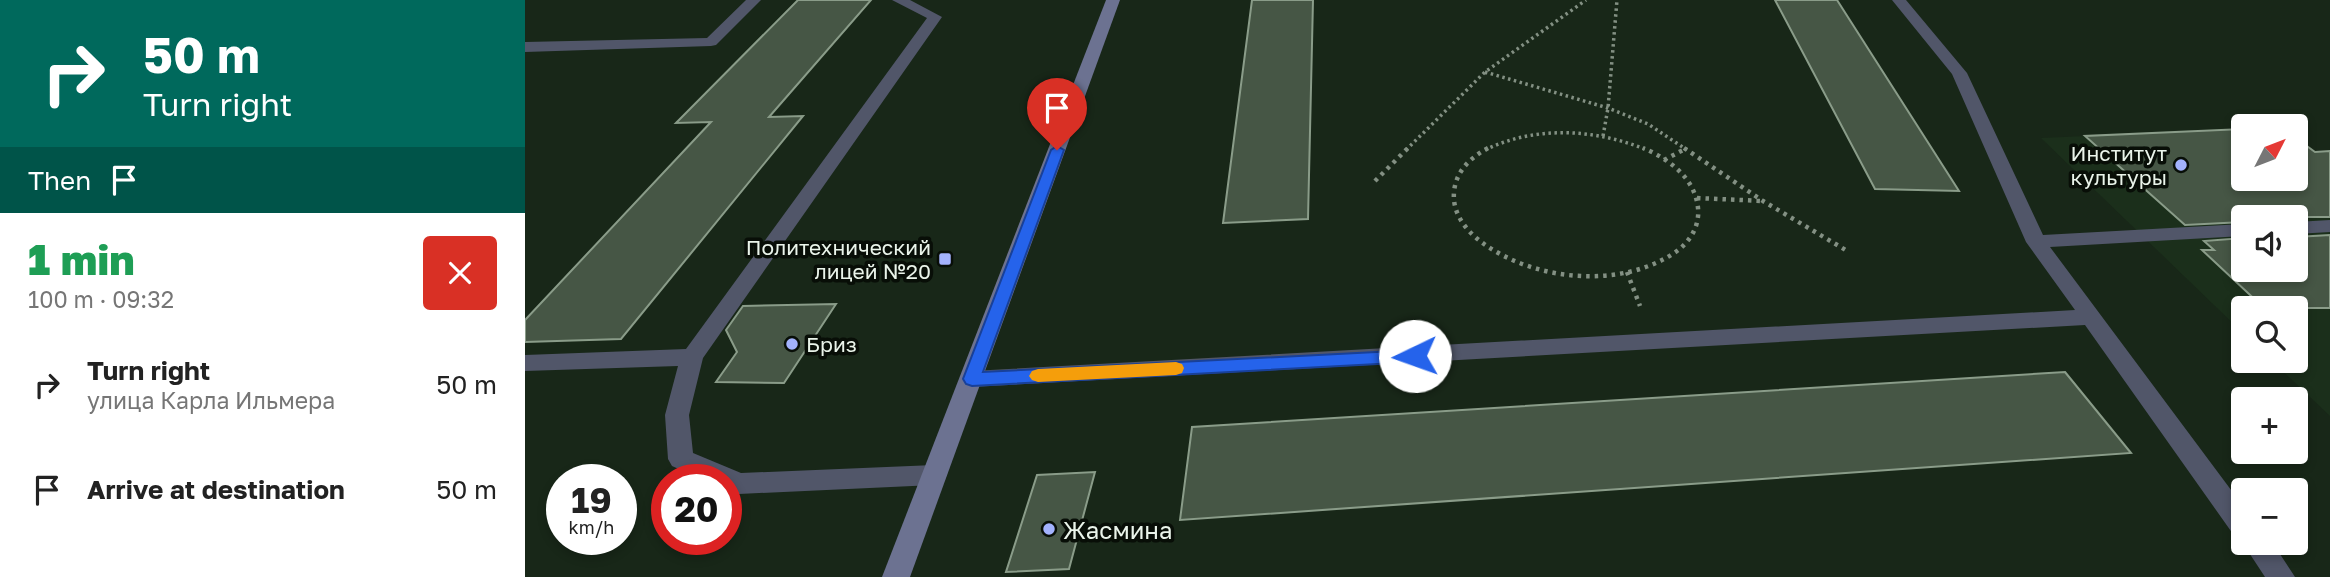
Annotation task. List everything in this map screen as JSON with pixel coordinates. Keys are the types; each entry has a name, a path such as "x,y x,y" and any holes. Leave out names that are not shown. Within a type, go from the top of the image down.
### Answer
{"street":[{"path":"896,577 1113,0"}],"lane":[{"path":"525,47 711,42 754,0"},
{"path":"899,0 935,17 692,357 677,415 681,459 739,484 934,475"},
{"path":"1899,0 1959,73 2036,242 2231,510"},
{"path":"2308,227 2330,226"},
{"path":"2036,242 2231,231"},
{"path":"972,379 2089,317"},
{"path":"525,363 692,357"},
{"path":"2265,555 2281,577"}],"path":[{"path":"1375,181 1485,72 1586,0"},
{"path":"1603,136 1608,108 1617,0"},
{"path":"1485,72 1608,108 1647,124 1763,201 1849,252"},
{"path":"1564,132 1603,136 1629,143 1664,160 1681,174 1696,198 1697,223 1683,246 1654,264 1613,274 1567,274 1522,264 1497,253 1476,239 1457,215 1453,190 1458,175 1469,161 1504,141 1539,133 1564,132"},
{"path":"1664,160 1686,149"},
{"path":"1696,198 1763,201"}],"shaded area":[{"path":"2231,130 2231,191 2308,191 2308,147 2315,152 2330,151 2330,416 2308,395 2308,387 2299,387 2285,373 2308,373 2308,296 2231,296 2231,321 2041,138"}],"building":[{"path":"798,0 871,0 769,117 803,116 621,339 525,342 525,320 711,122 676,123"},
{"path":"1252,0 1313,0 1308,219 1223,223"},
{"path":"1775,0 1837,0 1959,191 1875,189"},
{"name":"Институт культуры","path":"2231,130 2231,191 2308,191 2308,147 2315,152 2330,151 2330,217 2308,217 2308,205 2231,205 2231,223 2185,225 2085,136"},
{"path":"2330,235 2330,308 2308,308 2308,296 2251,296 2236,282 2308,282 2308,236"},
{"path":"2231,239 2231,277 2202,250 2214,250 2204,241"},
{"path":"836,304 784,383 716,382 737,352 726,330 743,306"},
{"path":"2065,372 2131,453 1180,520 1192,427"},
{"path":"1095,472 1069,569 1006,572 1037,475"}],"slow traffic":[{"path":"1038,376 1176,368"}],"place":[{"name":"Институт культуры","path":"2181,165"},
{"name":"Политехнический лицей №20","path":"945,259"},
{"name":"Бриз","path":"792,344"},
{"name":"Жасмина","path":"1049,529"}],"route":[{"path":"1057,150 972,379 1415,356"}]}
